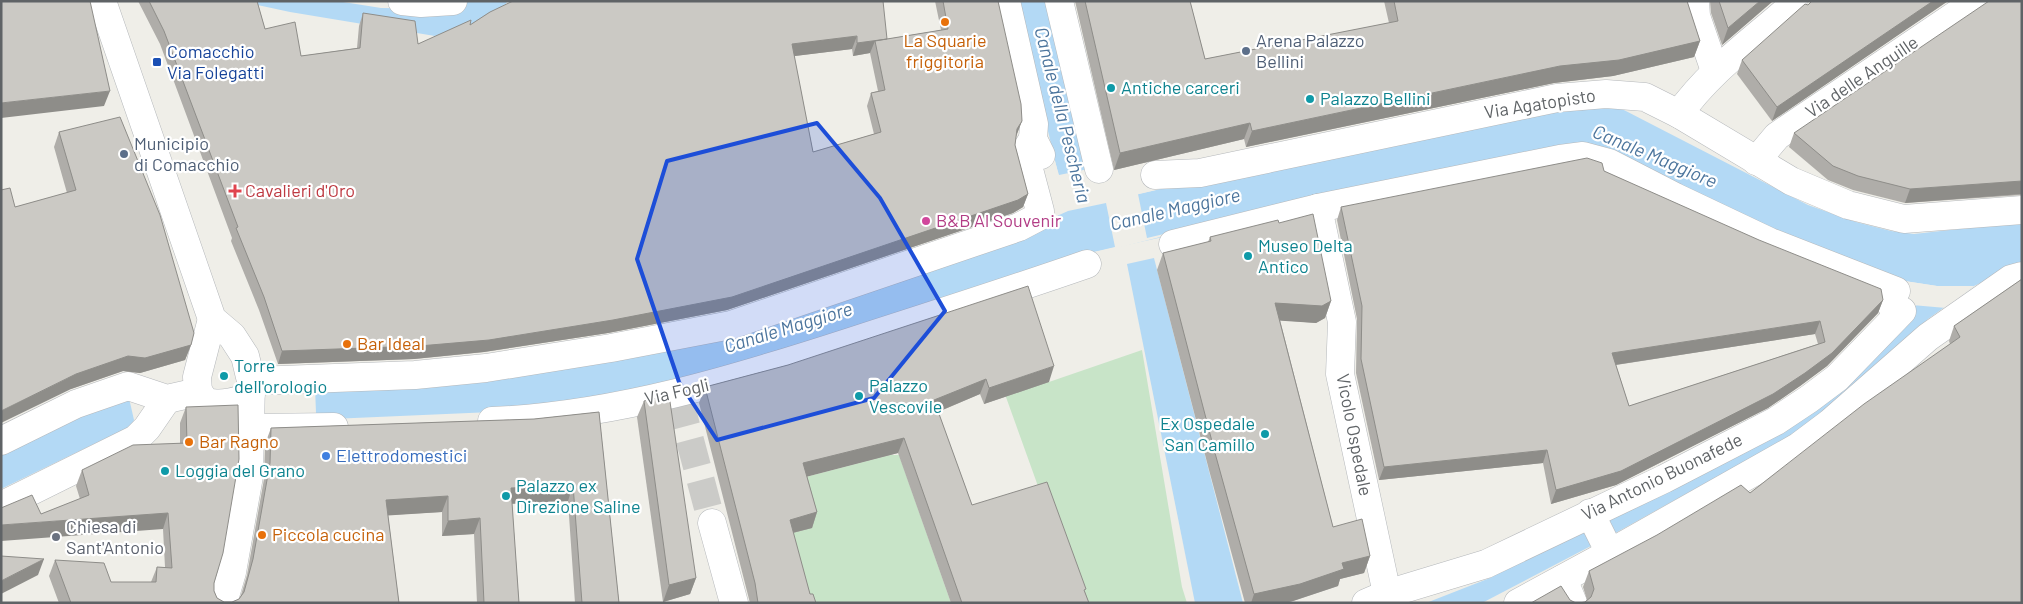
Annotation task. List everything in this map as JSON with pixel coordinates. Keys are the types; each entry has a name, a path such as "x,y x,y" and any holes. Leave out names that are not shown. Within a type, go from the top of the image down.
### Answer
{"street":[{"path":"102,1 212,319 232,336 245,356 251,387 249,476 232,572 223,603"},
{"path":"402,1 420,3 453,1"},
{"path":"212,319 199,368 198,392 204,400 212,404 239,401 251,387 486,368 611,348 730,325 1019,227 1040,216 1026,158 1026,150 1037,147 1034,124 1006,1"},
{"path":"1059,1 1099,169"},
{"path":"1695,1 1696,16 1715,71"},
{"path":"1679,114 1695,92 1715,71 1786,12 1793,1"},
{"name":"Via delle Anguille","path":"1756,160 1777,136 1975,2"},
{"name":"Via Agatopisto","path":"1155,175 1200,173 1557,98 1606,94 1645,97 1679,114 1791,181 1848,205 1904,219 2022,210"},
{"name":"Via Antonio Buonafede","path":"1318,208 1535,164 1584,156 1609,163 1674,197 1770,242 1895,291 1891,305 1902,311 1837,378 1776,422 1664,479 1600,532 1568,591 1518,603"},
{"path":"1173,244 1318,208"},
{"name":"Vicolo Ospedale","path":"1318,208 1342,322 1340,374 1380,600"},
{"name":"Via Fogli","path":"468,422 528,419 679,396 777,366 1087,264"},
{"name":"Via Antonio Buonafede","path":"1380,600 1486,564 1600,532 1798,447 1830,423 1965,307 2011,279 2022,276"},
{"path":"1,441 76,404 128,386 167,399 198,392"},
{"path":"1,506 136,439 147,428 167,399"},
{"path":"250,428 360,426"},
{"path":"712,523 734,603"}],"highlighted area":[{"path":"817,123 880,198 945,311 874,398 717,440 679,382 637,259 667,161"}],"green space":[{"path":"1142,350 1182,587 1187,603 1080,603 1002,386 1049,382"},
{"path":"890,455 899,455 951,603 804,603 784,535 798,479"}],"water":[{"path":"239,1 337,1 381,8 458,9 469,1 507,1 506,4 476,23 435,36 290,12"},
{"path":"1017,1 1051,1 1106,202 1156,190 1572,105 1622,109 1808,205 1856,222 1891,231 1914,234 2022,222 2022,268 2011,269 1974,286 1928,319 1845,395 1794,434 1610,536 1482,603 1426,603 1490,578 1727,451 1908,313 1937,286 1898,280 1568,148 1081,255 894,317 618,397 492,412 331,419 316,413 315,387 596,359 1067,211"},
{"path":"1154,258 1243,603 1195,603 1127,264"},
{"path":"129,398 134,420 131,426 1,489 1,449 28,435"}],"pier":[{"path":"1052,151 1059,175 1098,167 1107,200 1155,188 1156,190 1138,194 1147,238 1168,233 1168,235 1082,257 1081,255 1115,247 1106,203 1068,211 1046,221 1045,219 1065,210 1050,152"},
{"path":"1898,280 1937,286 1974,286 1946,308 1912,305 1932,287 1897,283"}],"building":[{"path":"1,1 90,1 110,91 1,103"},
{"path":"149,1 257,1 265,29 295,22 301,56 360,48 363,13 415,21 418,44 471,20 470,25 490,12 513,1 883,1 887,39 948,29 943,1 998,1 1021,104 1022,121 1017,129 1015,145 1028,194 1018,200 732,297 613,320 489,340 419,346 282,351 264,297 236,228 238,227 164,31","holes":["857,36 857,43 887,39 875,41 885,90 871,93 881,132 813,152 792,44"]},
{"path":"1085,1 1190,1 1205,59 1398,21 1394,1 1687,1 1700,41 1619,60 1560,66 1252,131 1250,123 1120,153"},
{"path":"1719,1 1760,1 1728,28"},
{"path":"1812,1 1933,1 1777,107 1742,60 1805,4 1808,5"},
{"path":"1989,1 2022,1 2022,181 1910,189 1858,176 1833,166 1794,133"},
{"path":"120,117 160,215 194,333 191,345 145,358 128,356 76,374 1,411 1,190 10,188 15,207 76,190 59,132"},
{"path":"1587,158 1602,163 1604,171 1759,240 1881,289 1883,300 1832,353 1773,394 1621,471 1556,490 1547,450 1384,467 1361,359 1362,306 1341,207","holes":["1820,321 1825,342 1629,406 1612,353"]},
{"path":"1313,214 1331,301 1322,306 1275,303 1333,527 1362,519 1370,556 1342,563 1344,569 1300,584 1254,594 1163,253 1211,241 1210,237 1278,220 1279,223"},
{"path":"2022,279 2022,603 1579,603 1585,602 1591,597 1594,589 1589,571 1657,535 1741,485 1750,493 1864,404 1960,337 1954,326"},
{"path":"1028,286 1054,366 989,388 986,379 934,400 972,505 1047,482 1086,589 1084,590 1089,603 962,603 904,438 803,463 817,512 790,520 810,594 813,594 816,603 758,603 755,583 705,387 788,365"},
{"path":"669,395 696,578 669,585 644,401"},
{"path":"238,405 239,459 223,553 214,583 214,591 217,598 224,602 232,602 239,599 244,592 253,559 270,463 271,428 534,419 599,412 619,603 582,603 573,485 511,488 519,603 484,603 480,518 448,521 448,496 386,500 399,603 71,603 55,560 104,563 111,582 156,582 157,567 172,568 168,513 1,525 1,508 32,495 41,514 89,495 82,470 133,445 187,443 186,407"},
{"path":"1,556 44,559 1,581"},
{"path":"1561,586 1570,600 1576,603 1531,603"}],"tunnel":[{"path":"679,399 712,523"}],"place":[{"name":"La Squarie friggitoria","path":"945,22"},
{"name":"Arena Palazzo Bellini","path":"1246,51"},
{"name":"Comacchio Via Folegatti","path":"157,62"},
{"name":"Antiche carceri","path":"1111,88"},
{"name":"Palazzo Bellini","path":"1310,99"},
{"name":"Municipio di Comacchio","path":"124,154"},
{"name":"Cavalieri d'Oro","path":"235,191"},
{"name":"B&B Al Souvenir","path":"926,221"},
{"name":"Museo Delta Antico","path":"1248,256"},
{"name":"Bar Ideal","path":"347,344"},
{"name":"Torre dell'orologio","path":"224,376"},
{"name":"Palazzo Vescovile","path":"859,396"},
{"name":"Ex Ospedale San Camillo","path":"1265,434"},
{"name":"Bar Ragno","path":"189,442"},
{"name":"Elettrodomestici","path":"326,456"},
{"name":"Loggia del Grano","path":"165,471"},
{"name":"Palazzo ex Direzione Saline","path":"506,496"},
{"name":"Piccola cucina","path":"262,535"},
{"name":"Chiesa di Sant'Antonio","path":"56,537"}],"water label":[{"name":"Canale della Pescheria","path":"1063,115"},
{"name":"Canale Maggiore","path":"1655,156"},
{"name":"Canale Maggiore","path":"1175,209"},
{"name":"Canale Maggiore","path":"788,327"}]}
